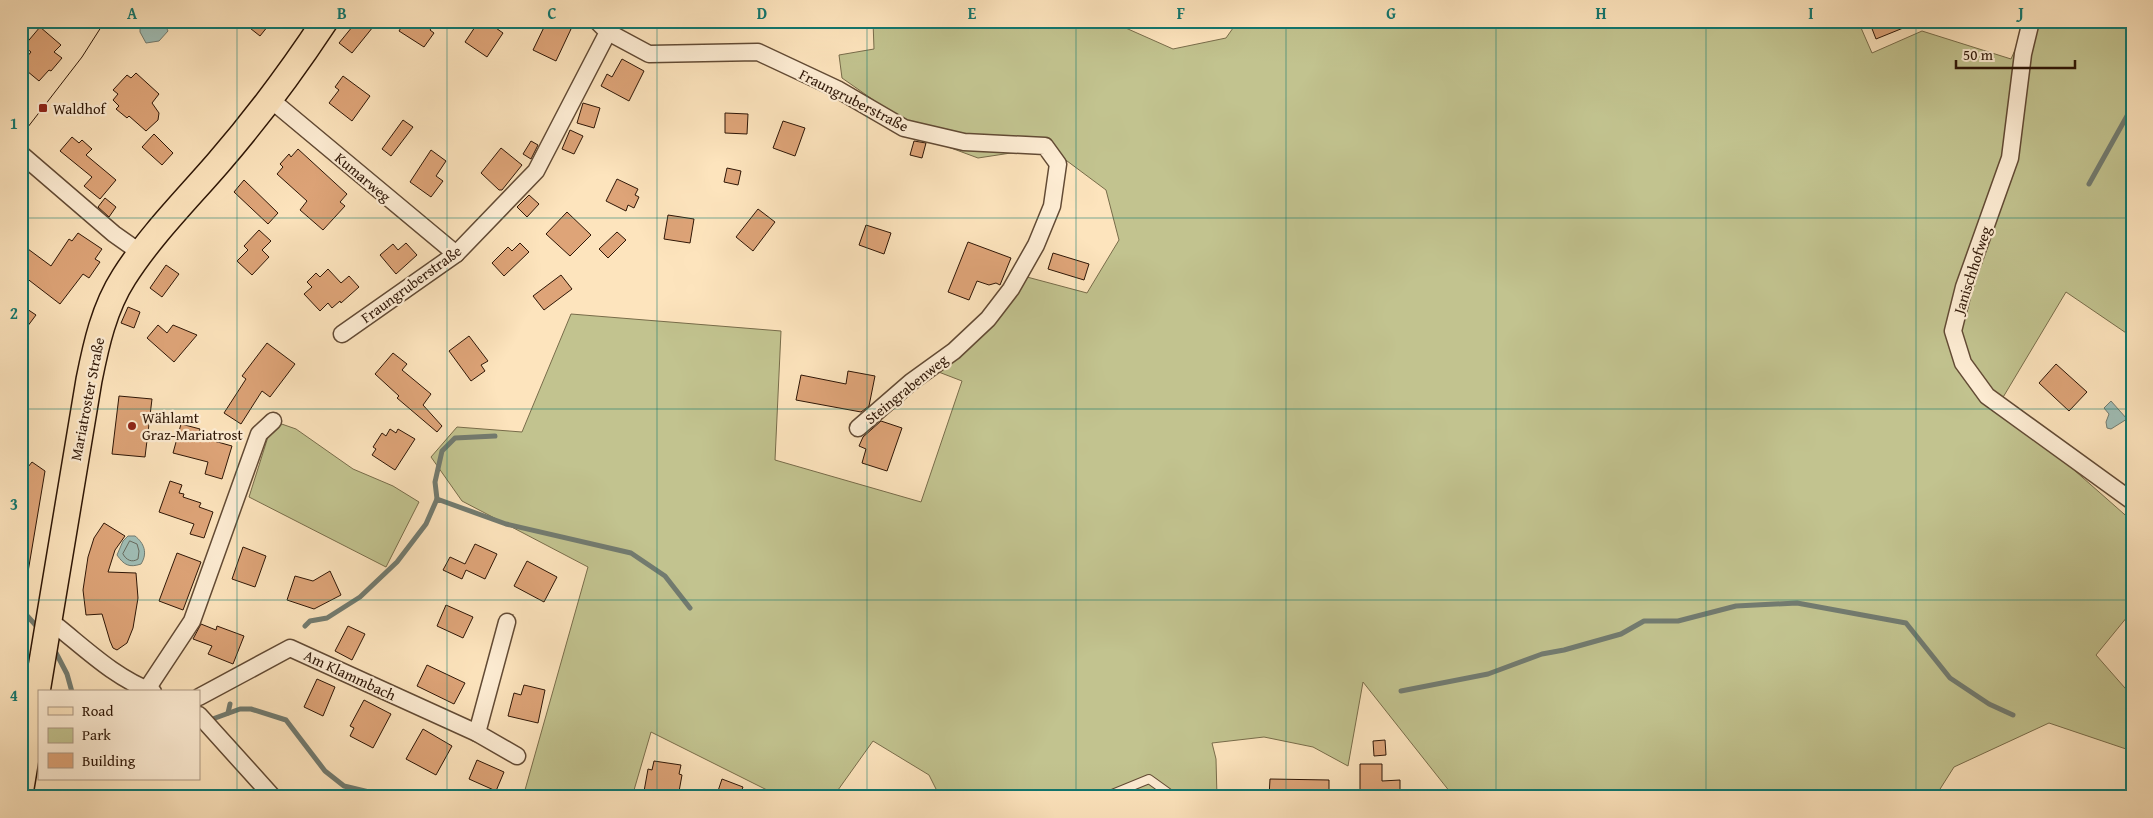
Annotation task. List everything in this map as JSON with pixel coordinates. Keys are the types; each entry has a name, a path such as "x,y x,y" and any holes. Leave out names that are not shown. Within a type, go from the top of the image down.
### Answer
{"main road":[{"name":"Mariatroster Straße","path":"21,787 93,358 100,332 112,301 123,278 140,253 247,129 324,21"}],"street":[{"name":"Janischhofweg","path":"2031,21 2023,54 2010,158 1964,287 1953,330 1963,363 1987,396 2132,501"},
{"name":"Fraungruberstraße","path":"342,334 456,254 536,171 603,27 649,54 758,52 837,89 904,128 964,142 1045,146 1058,164 1052,206 1036,245 1011,289 988,319 954,350"},
{"name":"Kumarweg","path":"270,99 456,254"},
{"path":"21,154 114,234 140,253"},
{"name":"Steingrabenweg","path":"858,428 911,382 954,350"},
{"path":"151,690 192,621 259,434 272,421"},
{"path":"476,733 507,622"},
{"path":"46,639 58,627 102,665 148,690"},
{"name":"Am Klammbach","path":"200,696 290,648 476,733 517,756"},
{"path":"200,716 272,797"}],"lane":[{"path":"1105,797 1149,779 1174,797"}],"green space":[{"path":"873,21 1110,21 1173,49 1226,38 1238,21 1695,21 1707,24 1718,21 1858,21 1872,53 1922,31 2011,59 2028,21 2132,21 2132,337 2066,292 1999,404 2132,521 2132,611 2096,655 2132,696 2132,751 2049,723 1954,767 1935,797 1454,797 1363,682 1348,766 1313,747 1264,737 1212,743 1216,759 1217,797 940,797 929,775 873,741 833,797 781,797 651,732 632,797 523,797 588,567 462,501 431,457 457,427 522,432 571,314 781,331 775,460 921,502 962,381 936,371 1027,277 1087,293 1119,240 1106,190 1055,152 1024,151 978,158 932,141 842,78 839,55 874,49"},
{"path":"273,421 296,429 353,469 393,486 419,502 386,567 249,497"}],"water":[{"path":"148,21 163,21 168,31 159,41 146,43 140,32 140,26"},
{"path":"2111,401 2127,419 2111,429 2107,428 2106,422 2109,414 2104,408"},
{"path":"128,536 135,536 143,545 145,552 141,564 127,565 117,555 123,541"}],"building":[{"path":"241,21 272,21 260,36"},
{"path":"357,21 366,21 373,27 352,53 339,43"},
{"path":"405,21 436,21 430,30 434,33 424,47 399,31"},
{"path":"479,21 486,21 503,33 487,57 465,42"},
{"path":"547,21 555,21 571,29 556,61 533,50"},
{"path":"1869,21 1918,21 1918,22 1876,39"},
{"path":"40,27 61,45 54,52 62,58 39,81 21,64 31,52 24,46"},
{"path":"622,59 644,71 629,101 601,86 607,74 612,77"},
{"path":"136,73 159,94 152,103 159,113 158,120 146,131 129,116 127,118 116,109 119,106 113,100 118,94 113,90 127,75 131,78"},
{"path":"343,76 370,96 352,121 329,103 339,90 335,87"},
{"path":"583,103 600,108 594,128 577,123"},
{"path":"725,113 748,114 747,134 725,133"},
{"path":"403,120 413,127 391,156 382,149"},
{"path":"783,121 805,128 795,156 773,148"},
{"path":"570,130 583,136 574,154 562,149"},
{"path":"154,134 173,153 162,165 142,147"},
{"path":"72,137 79,143 82,140 92,149 86,155 116,180 100,199 84,186 92,177 60,151"},
{"path":"531,141 538,145 531,159 523,154"},
{"path":"914,141 926,143 922,158 910,155"},
{"path":"501,148 522,165 502,190 499,190 481,173"},
{"path":"298,149 347,194 340,202 345,206 323,230 300,210 307,201 277,174 283,167 280,164 289,154 291,157"},
{"path":"431,150 446,161 436,176 443,181 431,197 410,182"},
{"path":"727,168 741,171 738,185 724,182"},
{"path":"617,179 638,189 635,195 639,197 634,208 628,205 626,211 606,201"},
{"path":"244,180 278,213 268,224 234,192"},
{"path":"529,195 539,204 527,217 517,207"},
{"path":"105,198 116,207 109,217 98,207"},
{"path":"758,209 775,222 753,251 736,237"},
{"path":"567,212 591,235 570,256 546,234"},
{"path":"668,215 694,219 690,243 664,239"},
{"path":"866,225 891,233 884,254 859,245"},
{"path":"259,230 271,241 262,250 269,257 252,275 237,261 248,250 244,246"},
{"path":"617,232 626,240 608,258 599,249"},
{"path":"78,233 102,249 95,259 100,262 89,278 83,274 60,304 21,274 21,257 28,249 51,266 69,239 72,241"},
{"path":"968,242 1011,258 1000,285 996,283 989,285 977,281 969,300 948,292"},
{"path":"406,243 417,255 396,274 380,255 393,244 398,250"},
{"path":"520,243 529,252 504,276 492,263 508,247 512,251"},
{"path":"1053,253 1089,264 1084,280 1048,269"},
{"path":"166,265 179,274 162,297 150,288"},
{"path":"328,269 341,283 349,276 359,287 341,303 340,301 332,308 328,303 320,311 304,294 312,287 307,282 316,273 320,277"},
{"path":"561,275 572,289 544,310 533,296"},
{"path":"21,305 36,315 21,335"},
{"path":"128,307 140,312 134,328 121,323"},
{"path":"158,325 167,333 173,325 197,335 174,362 147,338"},
{"path":"469,336 488,361 481,365 485,371 471,381 449,351"},
{"path":"267,343 295,364 270,397 262,391 241,424 224,413 246,379 242,376"},
{"path":"393,353 407,364 402,370 431,394 423,405 442,426 437,432 397,398 399,396 375,374"},
{"path":"2056,364 2087,392 2069,411 2039,383"},
{"path":"848,371 875,376 869,406 861,412 796,400 801,375 846,384"},
{"name":"Wählamt Graz-Mariatrost","path":"119,396 152,399 145,457 112,454"},
{"path":"881,421 902,428 887,471 862,463 866,449 859,446 863,437"},
{"path":"181,424 200,429 199,433 215,438 214,441 232,446 222,479 205,474 208,462 173,453"},
{"path":"390,429 396,433 398,429 415,439 395,470 372,455 376,449 373,447 382,433 386,436"},
{"path":"21,462 28,467 32,462 45,471 28,572 21,571"},
{"path":"170,481 182,485 179,493 184,494 183,497 201,503 199,507 213,512 204,538 190,534 194,524 159,512"},
{"path":"104,523 125,536 115,550 108,572 136,573 138,598 133,628 127,643 117,650 113,648 110,641 102,614 86,615 83,590 88,557 94,538"},
{"path":"475,544 497,554 485,579 466,570 462,579 443,570 450,557 465,564"},
{"path":"243,547 266,556 255,587 232,579"},
{"path":"177,553 201,562 183,610 159,601"},
{"path":"527,561 557,577 544,602 514,586"},
{"path":"330,571 341,595 314,609 287,600 295,576 313,581"},
{"path":"446,605 473,617 463,638 437,626"},
{"path":"201,624 216,630 217,626 244,636 233,664 208,654 212,646 193,639"},
{"path":"348,626 365,634 352,660 335,651"},
{"path":"427,665 465,683 454,704 417,686"},
{"path":"317,679 335,687 323,716 304,707"},
{"path":"524,685 545,690 538,723 508,716 514,693 521,695"},
{"path":"364,700 391,714 373,748 350,736 354,728 350,726"},
{"path":"423,729 452,746 436,775 406,759"},
{"path":"1385,740 1386,755 1374,756 1373,741"},
{"path":"477,760 504,772 496,791 469,779"},
{"path":"654,761 681,765 679,774 682,775 678,797 643,797 648,769 652,770"},
{"path":"1360,764 1382,764 1382,781 1400,780 1400,797 1360,797"},
{"path":"722,779 743,787 739,797 716,797"},
{"path":"1270,779 1329,780 1329,797 1269,797"}],"waterway":[{"path":"2089,184 2132,107"},
{"path":"437,499 435,482 442,451 455,438 495,436"},
{"path":"305,626 310,621 327,618 360,597 397,562 426,524 437,499 506,524 631,553 665,576 690,608"},
{"path":"1401,691 1488,674 1542,654 1564,650 1621,634 1644,621 1678,621 1736,606 1797,603 1906,623 1950,678 1989,704 2013,715"},
{"path":"21,609 40,630"},
{"path":"54,649 67,674 71,690"},
{"path":"228,713 230,704"},
{"path":"207,721 240,709 251,709 286,720 325,771 344,786 369,792 374,797"}],"tram line":[{"path":"21,136 82,57 105,21"}],"place":[{"name":"Waldhof","path":"43,108"},
{"name":"Wählamt Graz-Mariatrost","path":"132,426"}]}
